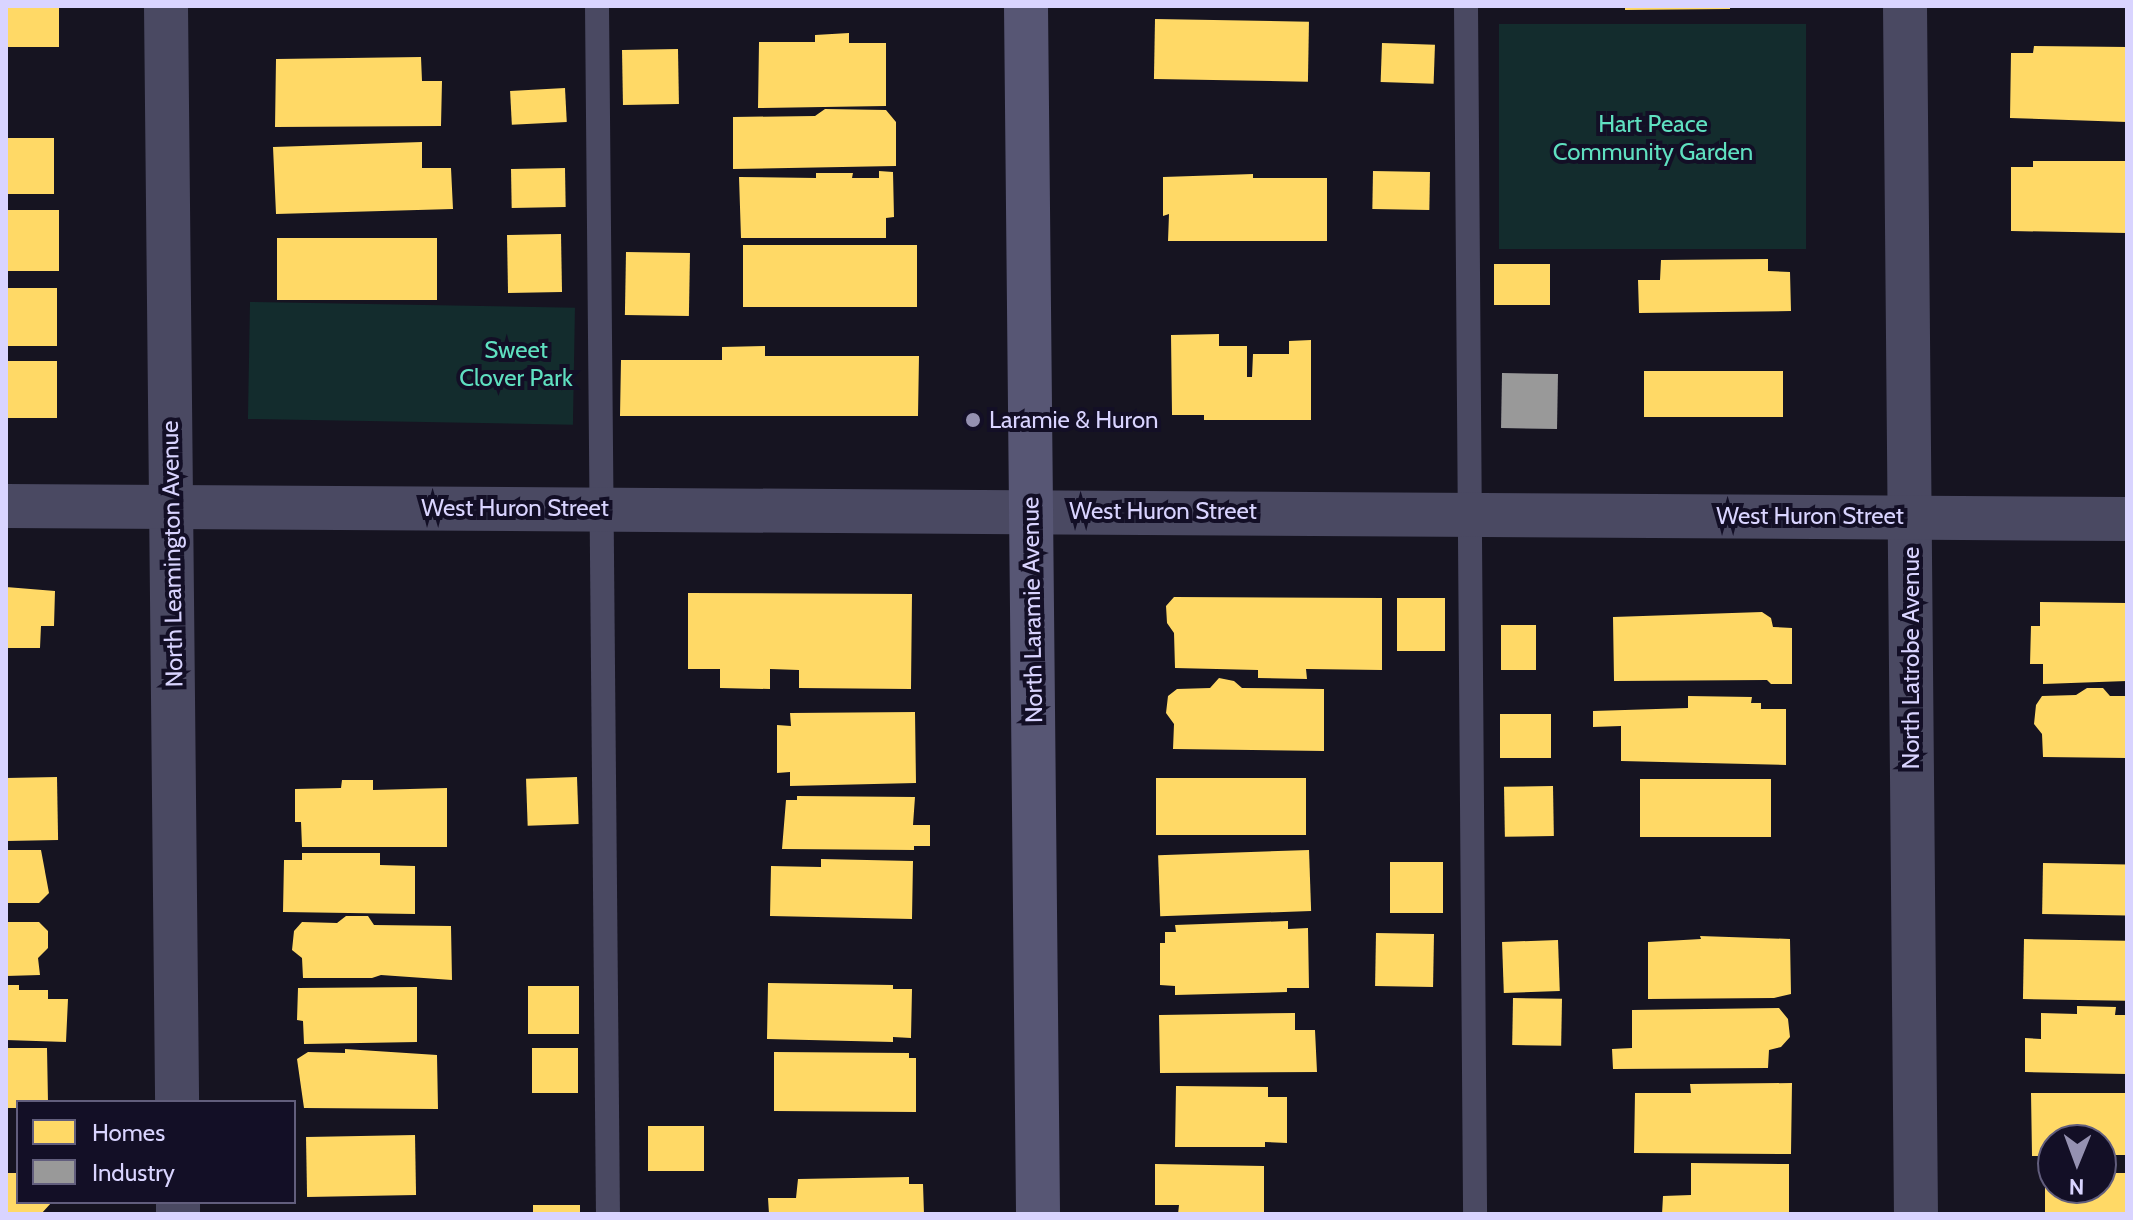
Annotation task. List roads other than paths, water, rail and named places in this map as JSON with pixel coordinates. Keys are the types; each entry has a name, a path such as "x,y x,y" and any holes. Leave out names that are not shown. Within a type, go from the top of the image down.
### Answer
{"street":[{"name":"North Leamington Avenue","path":"166,6 177,1100"},
{"name":"North Laramie Avenue","path":"1026,6 1038,1214"},
{"name":"North Latrobe Avenue","path":"1905,6 1916,1214"},
{"name":"West Huron Street","path":"6,506 2127,519"}],"lane":[{"path":"597,6 608,1214"},
{"path":"1466,6 1467,513 1475,1214"}],"place":[{"name":"Laramie & Huron","path":"973,420"}],"park label":[{"name":"Hart Peace Community Garden","path":"1653,138"},
{"name":"Sweet Clover Park","path":"516,364"}]}
